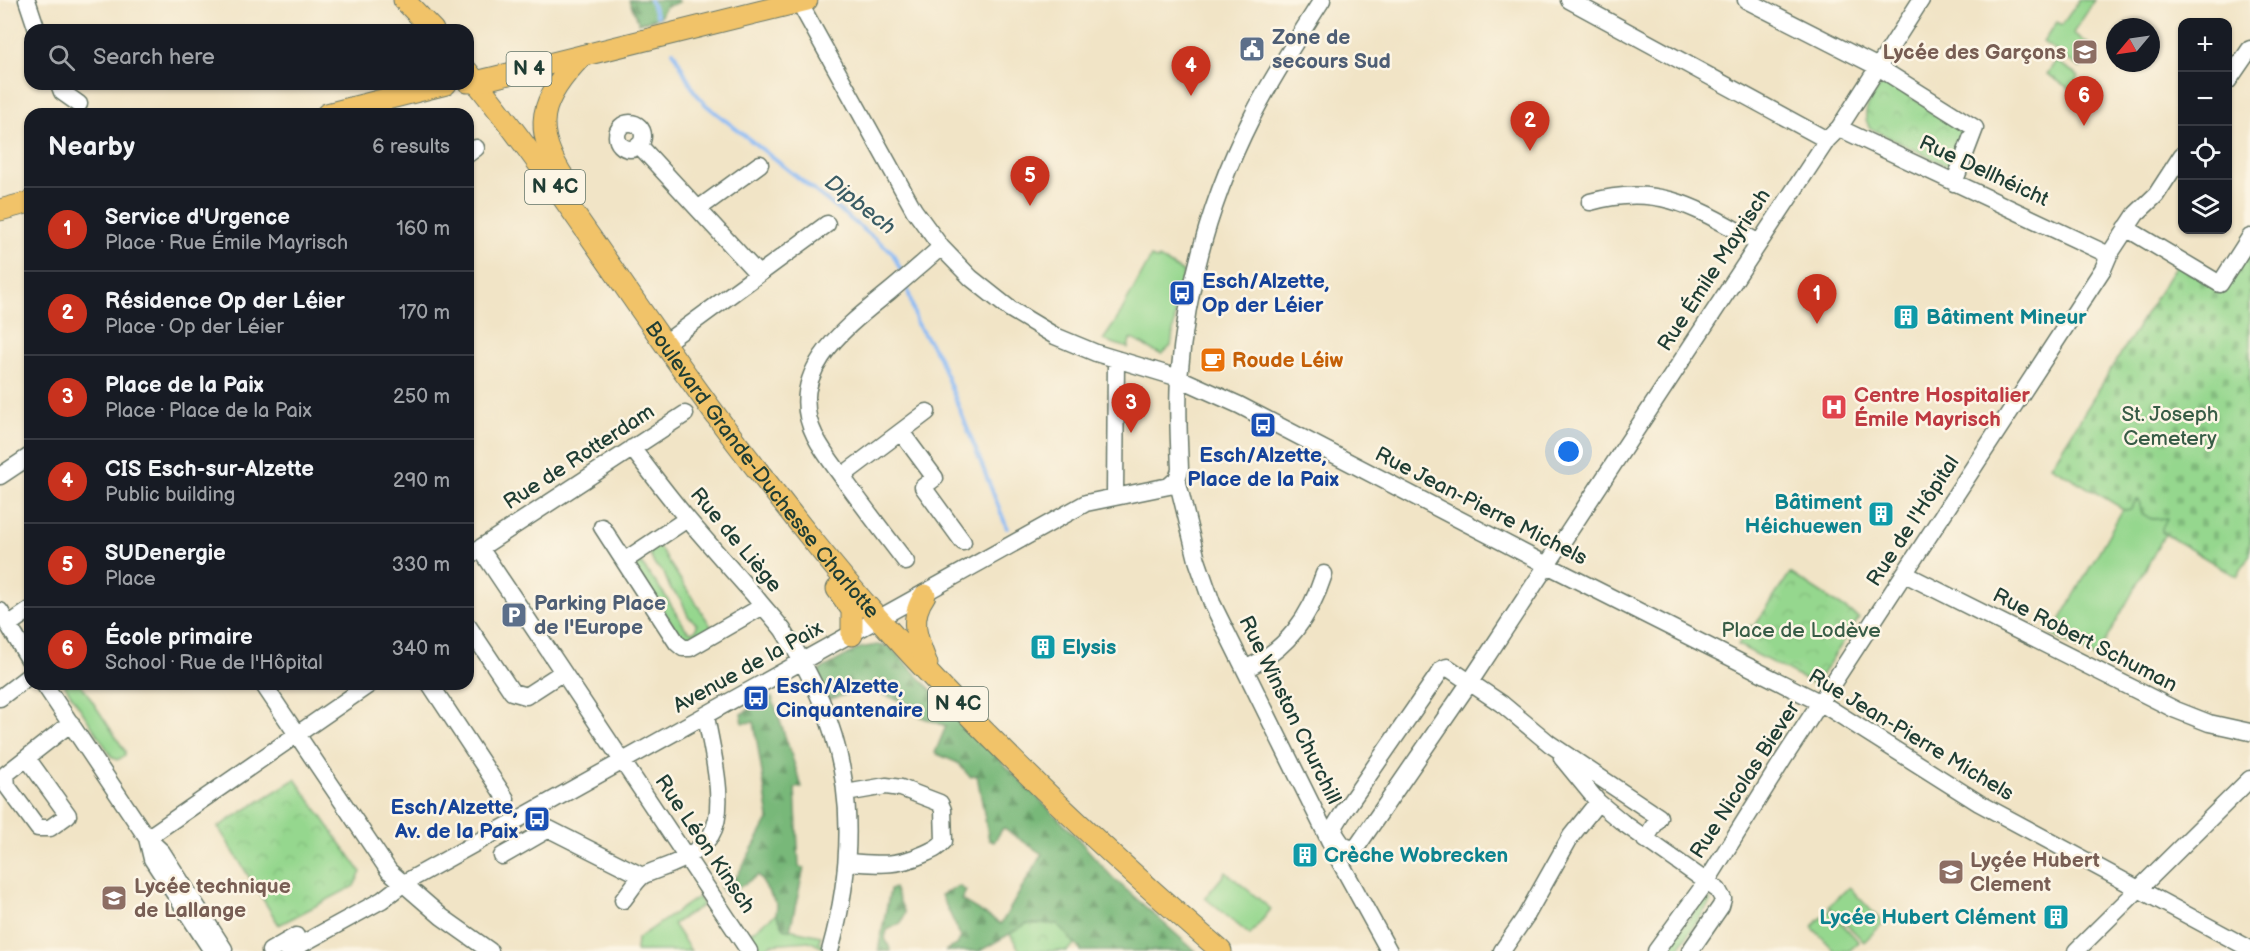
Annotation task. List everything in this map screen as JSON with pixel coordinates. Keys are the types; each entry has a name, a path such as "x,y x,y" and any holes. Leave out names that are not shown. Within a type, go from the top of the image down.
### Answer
{"main road":[{"path":"404,0 427,24"},
{"name":"N 4","path":"474,78 582,55 803,1"},
{"path":"582,55 552,91 543,121 545,142 555,165 604,236 632,295"},
{"name":"Boulevard Grande-Duchesse Charlotte","path":"474,82 511,124 741,448 821,551 879,620 970,717 1083,828 1221,951"},
{"path":"348,108 411,90"},
{"name":"N 4","path":"403,108 455,95 460,90"},
{"path":"0,196 24,190"},
{"path":"0,210 24,204"},
{"name":"N 4C","path":"741,448 764,500 846,600 852,612 852,635"},
{"path":"925,595 917,608 915,630 932,676"},
{"name":"Boulevard Grande-Duchesse Charlotte","path":"1083,828 1113,868 1207,951"}],"street":[{"path":"27,0 35,24"},
{"name":"Rue Winston Churchill","path":"1322,0 1253,114 1223,184 1196,272 1179,378 1180,470 1178,479 1201,571 1212,603 1339,860 1389,951"},
{"name":"Rue Dellhéicht","path":"1569,0 1833,134 1954,183 2109,255"},
{"path":"1746,0 1878,67 1975,128 1954,183"},
{"name":"Rue Émile Mayrisch","path":"1470,682 1447,667 1442,669 1336,824 1334,832 1347,849 1356,848 1470,682 1921,0"},
{"name":"Rue Jean-Pierre Michels","path":"803,1 914,210 941,247 971,278 1010,309 1055,336 1116,359 1179,378 1239,405 1547,566 1821,703 1978,803 2250,949"},
{"path":"2232,75 2250,49"},
{"path":"61,90 79,104"},
{"path":"639,145 758,274"},
{"name":"Rue de l'Hôpital","path":"1821,703 2103,270 2109,255 2136,214 2156,195 2178,161"},
{"path":"698,209 760,164"},
{"path":"1590,202 1632,194 1667,198 1691,206 1759,243"},
{"path":"665,343 827,224"},
{"path":"2127,228 2220,284 2250,237"},
{"path":"906,562 814,435 808,415 807,395 810,378 827,348 853,321 941,247"},
{"path":"1115,495 1116,359"},
{"path":"842,476 927,412"},
{"name":"Rue de Rotterdam","path":"474,552 685,414"},
{"path":"901,432 935,478 923,487 963,542"},
{"name":"Rue de Liège","path":"632,448 687,519 782,629 822,703 838,751 846,793 848,862 842,910 830,951"},
{"path":"0,476 24,460"},
{"name":"Avenue de la Paix","path":"289,951 382,900 404,883 925,595 1086,503 1115,495 1169,486 1178,479"},
{"path":"624,561 687,519"},
{"path":"602,527 677,643 683,648 690,648 763,606"},
{"name":"Rue Léon Kinsch","path":"474,552 563,672 749,951"},
{"path":"1245,669 1275,652 1288,640 1316,599 1324,574"},
{"name":"Rue Robert Schuman","path":"1905,574 2176,711 2209,723 2250,732"},
{"path":"24,612 4,618 24,651"},
{"path":"474,635 512,692 526,696 563,672"},
{"path":"0,698 24,680"},
{"path":"1470,682 1502,704 1550,744 1659,816 1645,840"},
{"path":"48,690 147,838 152,859 223,951"},
{"path":"267,690 389,871 442,917 490,951"},
{"path":"147,838 361,690"},
{"path":"434,690 506,799"},
{"name":"Rue Nicolas Biever","path":"1656,951 1707,881 1821,703"},
{"path":"623,900 642,876 665,868 700,847 711,834 718,819 720,802 706,716"},
{"path":"27,758 71,723"},
{"path":"1550,744 1598,802 1645,840 1707,881"},
{"path":"2076,951 2250,779"},
{"path":"846,793 886,786 940,803 943,810 944,841 938,848 905,862 888,865 848,862"},
{"path":"1502,951 1526,916 1571,836 1598,802"},
{"path":"502,856 549,829 642,876"},
{"name":"Rue Nicolas Biever","path":"1693,950 1721,906 1723,898 1718,890 1707,881"},
{"name":"Avenue de la Paix","path":"270,951 378,891 404,883"}],"green space":[{"path":"629,0 678,0 679,2 665,7 660,17 639,23"},
{"path":"2079,0 2095,0 2073,33 2094,48 2080,68 2043,42 2057,22 2062,25"},
{"path":"2056,61 2079,76 2070,89 2047,74"},
{"path":"1884,81 1964,131 1950,165 1947,166 1870,128 1866,116 1867,110"},
{"name":"St. Joseph Cemetery","path":"2250,247 2250,554 2237,577 2163,533 2162,528 2167,518 2152,519 2142,514 2139,500 2137,499 2131,509 2125,510 2051,466 2178,262 2224,289"},
{"path":"1151,257 1158,260 1159,258 1183,272 1181,287 1177,287 1176,296 1178,297 1171,346 1162,354 1130,339 1128,348 1103,340"},
{"path":"2137,499 2140,502 2142,514 2152,519 2167,518 2162,531 2165,534 2096,658 2052,635 2123,509 2126,510"},
{"path":"657,544 713,629 691,641 684,641 636,572 634,561 637,558 665,595 686,629 691,632 696,630 697,624 688,616 681,599 670,588 664,573 654,564 648,550"},
{"name":"Place de Lodève","path":"1790,573 1859,618 1815,685 1738,645 1751,625 1754,627"},
{"path":"877,645 890,647 1072,832 1112,877 1195,951 1081,951 1057,924 1027,924 980,951 945,951 957,945 961,937 941,895 959,886 966,891 961,900 1001,924 1042,854 1003,828 994,842 989,840 977,775 970,777 958,763 935,753 946,726 913,714 915,707 867,688 828,700 817,677 820,670 860,648"},
{"path":"68,690 85,690 125,751 125,756 117,760 112,757"},
{"path":"772,697 802,787 795,788 799,867 804,868 790,930 784,928 776,914 777,905 758,875 726,896 720,887 737,876 769,818 754,722 743,723 741,714"},
{"path":"295,779 361,872 354,886 279,925 218,827"},
{"path":"1226,872 1271,909 1250,935 1205,898"},
{"path":"1849,887 1883,923 1864,942 1829,906"},
{"path":"894,888 905,913 901,923 887,930 885,938 891,951 878,951 890,890"},
{"path":"1706,896 1711,901 1677,951 1665,951"},
{"path":"698,897 703,905 673,924 691,951 636,951 637,939"},
{"path":"1829,910 1859,942 1849,951 1835,951 1812,927"},
{"path":"776,914 784,928 821,936 819,942 824,944 823,948 809,941 771,944 762,951 750,933"},
{"path":"1026,924 1057,924 1075,944 1067,951 1020,951 1010,934"}],"waterway":[{"name":"Dipbech","path":"650,0 657,16"},
{"name":"Dipbech","path":"673,51 694,91 706,105 892,252 902,273"},
{"name":"Dipbech","path":"906,283 917,324 938,355 1007,528"}],"place":[{"name":"Zone de secours Sud","path":"1252,49"},
{"name":"Lycée des Garçons","path":"2085,52"},
{"name":"CIS Esch-sur-Alzette","path":"1191,96"},
{"name":"École primaire","path":"2084,126"},
{"name":"Résidence Op der Léier","path":"1530,151"},
{"name":"SUDenergie","path":"1030,206"},
{"name":"Esch/Alzette, Op der Léier","path":"1182,293"},
{"name":"Bâtiment Mineur","path":"1906,317"},
{"name":"Service d'Urgence","path":"1817,324"},
{"name":"Roude Léiw","path":"1213,360"},
{"name":"Centre Hospitalier Émile Mayrisch","path":"1834,407"},
{"name":"Esch/Alzette, Place de la Paix","path":"1263,425"},
{"name":"Place de la Paix","path":"1131,433"},
{"name":"Bâtiment Héichuewen","path":"1881,514"},
{"name":"Parking Place de l'Europe","path":"514,615"},
{"name":"Elysis","path":"1043,647"},
{"name":"Esch/Alzette, Cinquantenaire","path":"756,698"},
{"name":"Esch/Alzette, Av. de la Paix","path":"537,819"},
{"name":"Crèche Wobrecken","path":"1305,855"},
{"name":"Lyçée Hubert Clement","path":"1951,872"},
{"name":"Lycée technique de Lallange","path":"114,898"},
{"name":"Lycée Hubert Clément","path":"2056,917"}]}
